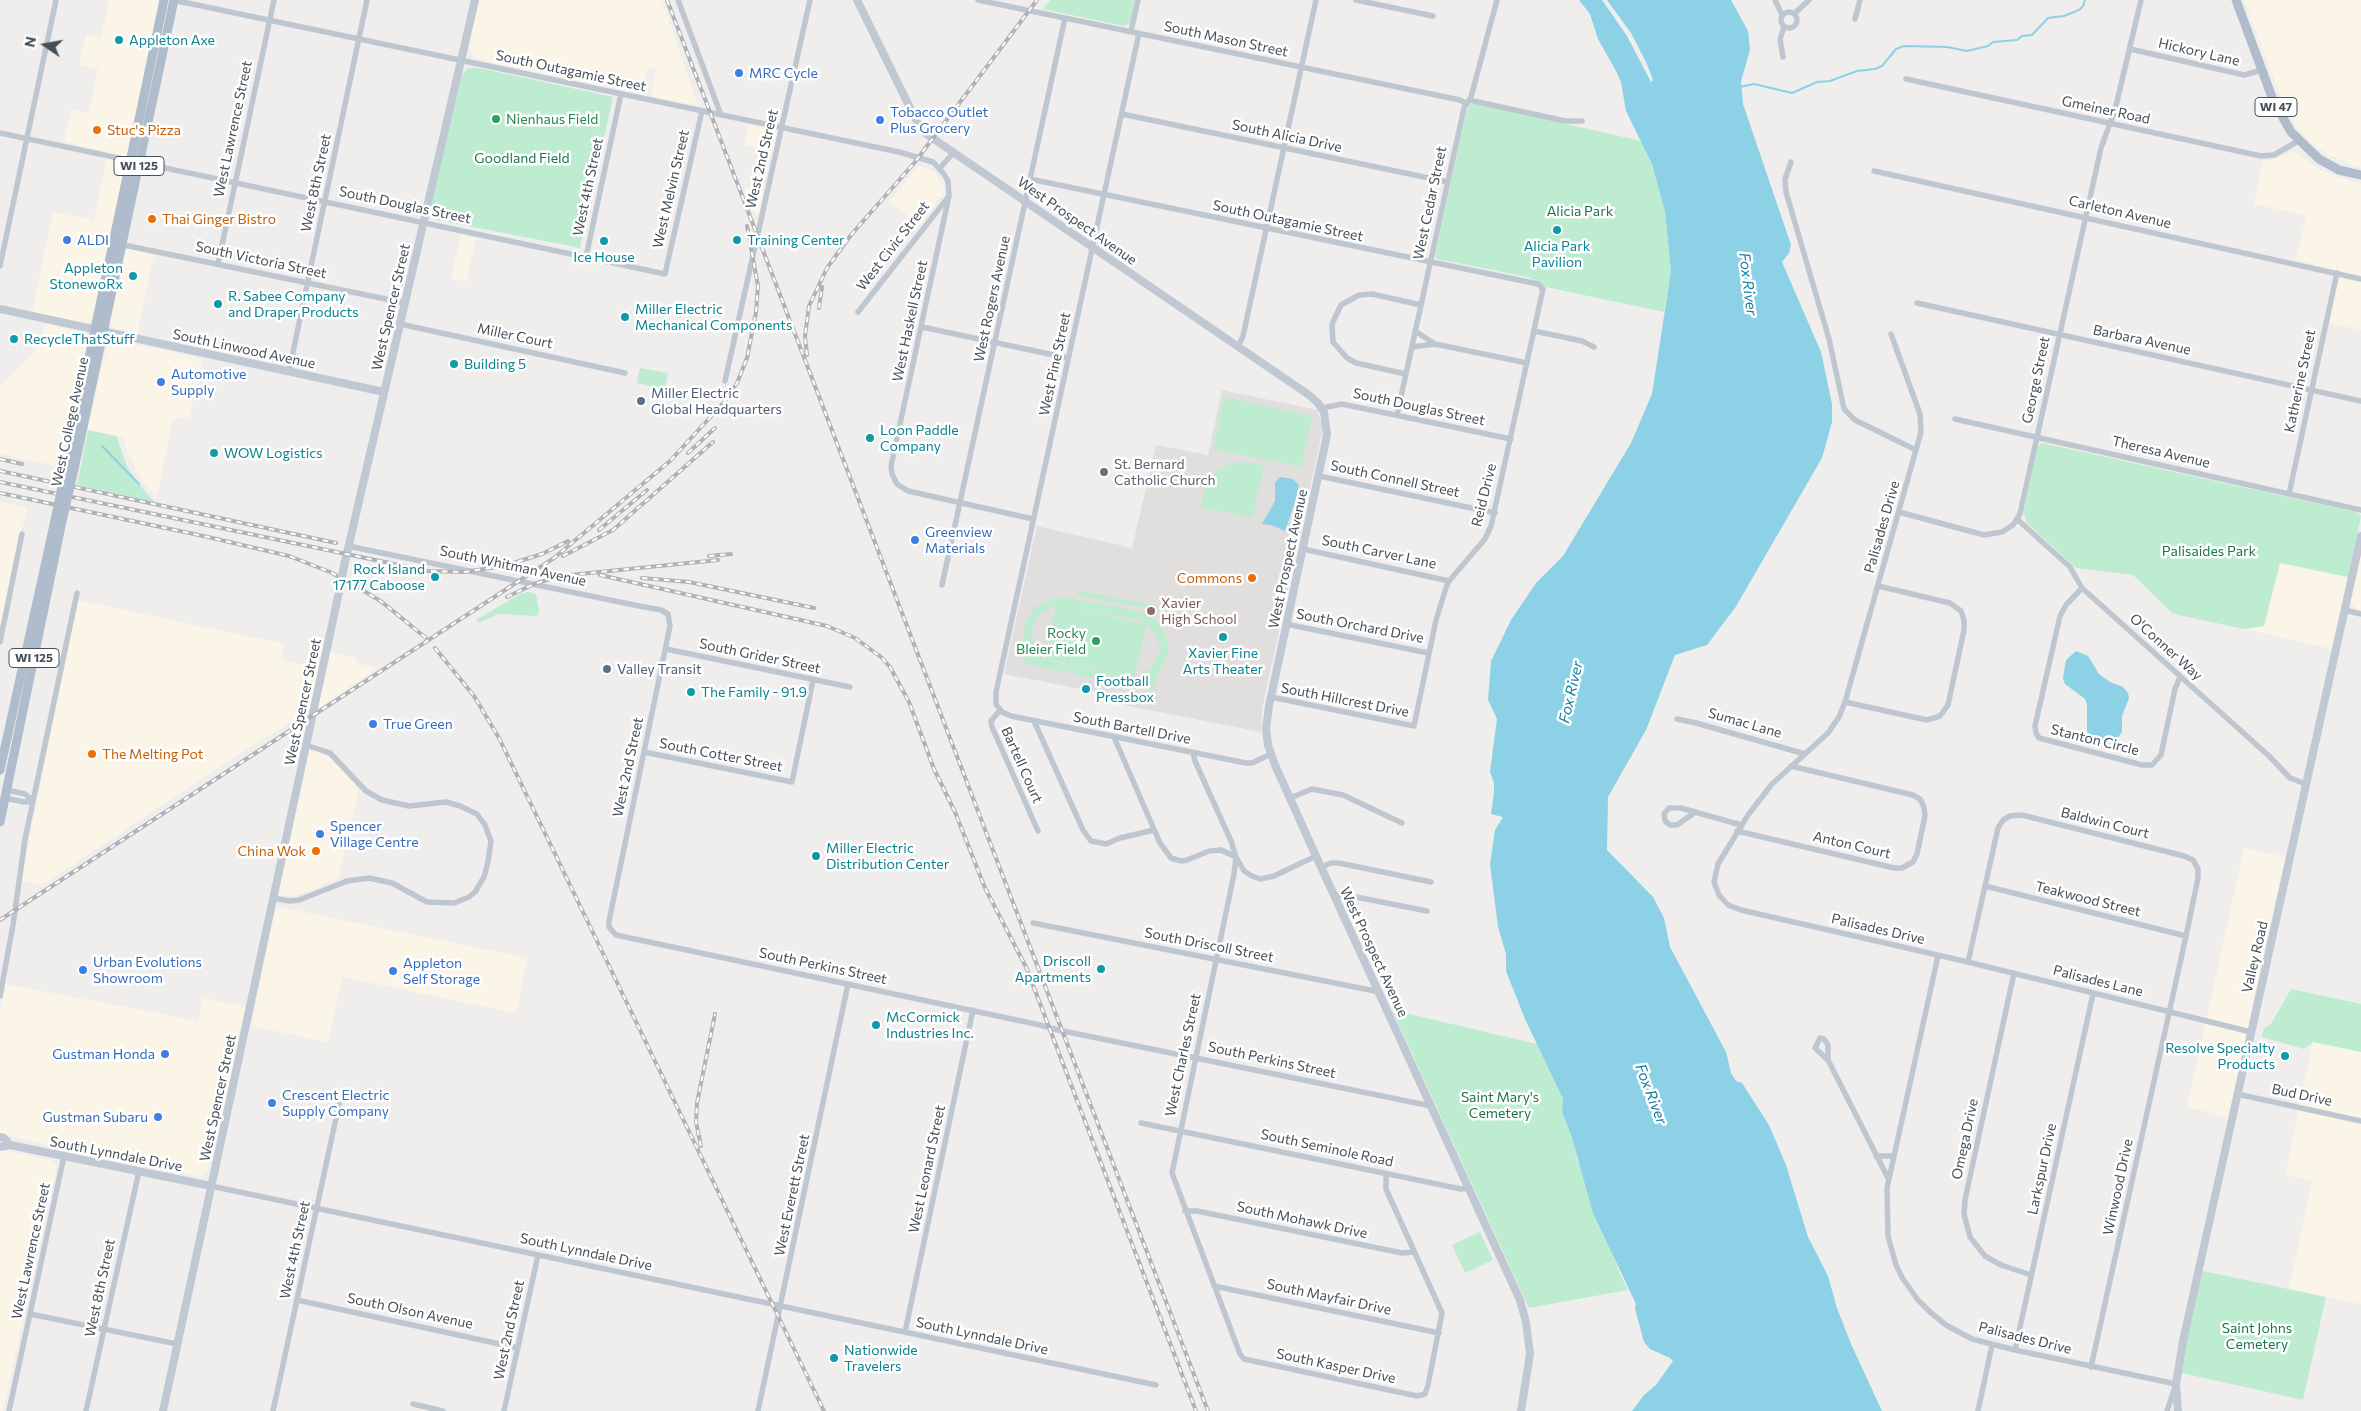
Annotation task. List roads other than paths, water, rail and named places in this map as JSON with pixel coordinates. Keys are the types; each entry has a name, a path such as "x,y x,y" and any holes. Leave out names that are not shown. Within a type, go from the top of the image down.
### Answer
{"main road":[{"name":"West College Avenue","path":"0,822 3,794 99,331 112,242 164,0"},
{"name":"West College Avenue","path":"99,331 123,244 174,0"},
{"name":"West Spencer Street","path":"163,1411 348,546 475,0"},
{"name":"West Prospect Avenue","path":"857,0 919,126 1308,395 1322,408 1328,431 1286,624 1266,729 1271,754 1290,798 1520,1300 1526,1322 1529,1361 1520,1411"},
{"name":"WI 47","path":"2236,0 2278,111 2298,141 2312,154 2330,165 2361,176"},
{"path":"108,264 111,279 114,282"},
{"name":"South Linwood Avenue","path":"0,309 384,392"},
{"name":"West College Avenue","path":"0,770 58,526"},
{"name":"Valley Road","path":"2178,1411 2176,1384 2183,1341 2361,536"},
{"name":"South Lynndale Drive","path":"0,1137 4,1138 10,1145"},
{"name":"South Lynndale Drive","path":"0,1147 10,1145 211,1186"}],"street":[{"path":"0,266 56,0"},
{"name":"South Outagamie Street","path":"174,0 920,156 933,162 940,168"},
{"name":"West Lawrence Street","path":"218,264 274,0"},
{"name":"West 8th Street","path":"289,371 367,0"},
{"path":"678,0 721,115"},
{"name":"West 2nd Street","path":"725,381 810,0"},
{"name":"South Mason Street","path":"978,0 1468,102 1565,121 1582,121"},
{"path":"1131,32 1138,0"},
{"path":"1238,347 1243,336 1316,0"},
{"path":"1356,0 1434,16"},
{"path":"1398,9 1400,0"},
{"name":"West Cedar Street","path":"1397,415 1448,182 1497,0"},
{"path":"1775,0 1782,15 1781,20 1784,27 1780,39 1783,57"},
{"path":"1794,14 1809,0"},
{"path":"1855,19 1860,0"},
{"name":"George Street","path":"2017,519 2104,136 2110,124 2141,0"},
{"path":"1782,15 1787,12 1794,14 1797,19 1794,26 1784,27"},
{"name":"West Rogers Avenue","path":"942,585 1065,18"},
{"name":"West Pine Street","path":"1000,710 996,699 1033,519 1139,33"},
{"name":"Hickory Lane","path":"2130,50 2244,75 2262,70"},
{"name":"Gmeiner Road","path":"1906,79 2261,156 2274,154 2298,141"},
{"name":"West 4th Street","path":"586,257 621,94"},
{"name":"West Melvin Street","path":"665,274 702,110"},
{"name":"South Alicia Drive","path":"1122,114 1448,182"},
{"name":"South Douglas Street","path":"0,133 665,274"},
{"path":"940,168 954,152"},
{"path":"1791,162 1785,186 1829,339 1844,409 1856,420 1916,450"},
{"name":"West Haskell Street","path":"940,168 948,181 949,196 891,466 894,480 901,488 960,503"},
{"name":"Carleton Avenue","path":"1874,171 2361,279"},
{"name":"South Outagamie Street","path":"1030,179 1541,286"},
{"name":"West Civic Street","path":"858,312 949,196"},
{"name":"South Victoria Street","path":"112,242 405,303"},
{"name":"Katherine Street","path":"2288,494 2336,273"},
{"name":"Reid Drive","path":"1414,726 1428,653 1449,581 1485,540 1495,512 1543,294 1541,286"},
{"path":"1406,374 1356,363 1347,358 1333,342 1332,324 1335,313 1341,305 1359,295 1372,294 1421,305"},
{"name":"Barbara Avenue","path":"1917,303 2361,401"},
{"name":"Miller Court","path":"400,324 625,373"},
{"path":"922,327 1068,358"},
{"path":"1415,331 1435,344"},
{"path":"1534,331 1582,341 1594,347"},
{"name":"Palisades Drive","path":"1891,334 1920,418 1920,432 1845,702 1833,728 1759,798 1718,864 1714,882 1719,895 1733,908 1938,956 1888,1178 1886,1210 1888,1236 1894,1259 1903,1278 1918,1300 1937,1318 1964,1335 1992,1345 2176,1384"},
{"path":"1412,347 1435,344 1527,363"},
{"name":"South Douglas Street","path":"1322,408 1339,404 1511,439"},
{"name":"Theresa Avenue","path":"1956,419 2361,510"},
{"name":"South Connell Street","path":"1319,476 1495,512"},
{"path":"960,503 1033,519"},
{"path":"1899,512 1984,535 2002,532 2017,519"},
{"name":"O'Conner Way","path":"2017,519 2070,567 2082,588 2269,756 2290,778 2306,784"},
{"path":"0,642 22,534"},
{"name":"South Whitman Avenue","path":"348,546 661,610 670,617"},
{"name":"South Carver Lane","path":"1303,549 1449,581"},
{"path":"1845,702 1927,720 1940,716 1948,705 1964,630 1964,620 1961,611 1950,603 1878,586"},
{"name":"Stanton Circle","path":"2082,588 2066,605 2060,616 2036,726 2036,733 2039,738 2142,765 2152,765 2161,755 2175,689 2180,677"},
{"path":"0,996 13,925 25,839 77,593"},
{"path":"2345,610 2361,614"},
{"name":"West 2nd Street","path":"609,922 666,649 670,617"},
{"name":"South Orchard Drive","path":"1286,624 1428,653"},
{"name":"South Grider Street","path":"666,649 850,687"},
{"name":"South Cotter Street","path":"644,752 792,782 813,680"},
{"name":"South Hillcrest Drive","path":"1271,698 1414,726"},
{"name":"South Bartell Drive","path":"1000,710 1011,716 1034,721 1249,764 1271,754"},
{"name":"Bartell Court","path":"1000,710 991,720 992,727 1038,831"},
{"name":"Sumac Lane","path":"1677,719 1805,754"},
{"path":"1034,721 1083,830 1091,841 1106,844 1120,838 1154,830"},
{"path":"1114,737 1164,851 1176,860 1187,860 1215,850 1236,856 1244,870 1260,879 1274,876 1316,856"},
{"path":"273,898 290,901 299,900 347,881 369,878 392,882 427,902 454,903 469,897 475,892 484,877 488,862 491,841 485,825 476,814 446,802 409,806 382,800 366,791 330,753 306,745"},
{"name":"West Charles Street","path":"1193,753 1194,761 1236,856 1234,874 1172,1173 1214,1286 1244,1359"},
{"name":"Anton Court","path":"1737,831 1894,868 1902,868 1913,862 1917,854 1925,812 1920,799 1913,795 1791,766"},
{"path":"1290,798 1312,789 1343,795 1402,823"},
{"path":"3,794 25,794 33,801"},
{"path":"1694,813 1677,824 1670,824 1665,821 1664,814 1669,808 1682,808 1741,825"},
{"name":"Baldwin Court","path":"1968,962 2000,824 2010,816 2022,815 2190,858 2196,866 2199,873 2169,1012"},
{"path":"1321,867 1339,862 1430,882"},
{"name":"Teakwood Street","path":"1985,886 2186,936"},
{"path":"1334,896 1346,895 1427,911"},
{"name":"South Perkins Street","path":"609,922 612,932 619,936 1069,1032 1431,1106"},
{"name":"South Driscoll Street","path":"1033,923 1380,992"},
{"name":"Palisades Lane","path":"1938,956 2251,1032"},
{"name":"Omega Drive","path":"2014,973 1965,1200 1964,1214 1970,1237 1985,1256 2001,1265 2032,1275"},
{"name":"West Everett Street","path":"758,1411 848,984"},
{"name":"Larkspur Drive","path":"2015,1350 2094,994"},
{"name":"West Leonard Street","path":"905,1332 973,1010"},
{"name":"Winwood Drive","path":"2091,1367 2169,1012"},
{"path":"1828,1060 1888,1178"},
{"name":"Bud Drive","path":"2237,1094 2361,1121"},
{"name":"West 4th Street","path":"273,1411 341,1095"},
{"name":"South Seminole Road","path":"1142,1123 1461,1189 1468,1188"},
{"name":"West Lawrence Street","path":"9,1411 64,1156"},
{"path":"1876,1156 1893,1156"},
{"name":"West 8th Street","path":"86,1411 139,1171"},
{"path":"1386,1174 1386,1189 1442,1313 1440,1333"},
{"name":"South Lynndale Drive","path":"211,1186 1156,1385"},
{"name":"South Mohawk Drive","path":"1185,1211 1197,1211 1402,1253 1414,1252"},
{"name":"West 2nd Street","path":"504,1411 538,1255"},
{"name":"South Mayfair Drive","path":"1214,1286 1440,1333"},
{"name":"South Olson Avenue","path":"297,1300 518,1348"},
{"path":"30,1314 177,1344"},
{"name":"South Kasper Drive","path":"1244,1359 1417,1396 1423,1395 1428,1385 1440,1333"},
{"path":"1978,1411 1992,1345"},
{"name":"Valley Road","path":"2168,1411 2176,1384"},
{"path":"413,1404 443,1411"}],"water":[{"name":"Fox River","path":"1579,0 1602,0 1627,36 1651,82 1653,80 1646,62 1631,33 1607,0 1731,0 1748,31 1749,39 1750,50 1741,81 1743,104 1791,245 1789,253 1782,262 1821,352 1832,404 1832,422 1822,458 1735,608 1707,645 1675,655 1646,730 1608,797 1607,850 1653,897 1664,918 1670,947 1726,1052 1731,1073 1736,1081 1742,1083 1769,1125 1786,1165 1808,1237 1828,1276 1837,1308 1851,1344 1882,1411 1632,1411 1644,1395 1656,1385 1673,1361 1650,1349 1644,1342 1635,1309 1636,1304 1593,1213 1572,1138 1562,1112 1563,1099 1525,1019 1506,971 1506,954 1498,927 1490,864 1495,830 1503,817 1491,814 1494,783 1490,772 1497,719 1488,700 1491,661 1511,620 1536,583 1563,556 1631,443 1652,394 1671,271 1665,212 1652,164 1626,111 1621,82 1598,39 1590,14"},
{"path":"1280,477 1293,479 1299,485 1285,531 1271,525 1262,524 1275,501 1275,483"},
{"path":"2076,651 2088,656 2099,674 2110,682 2123,687 2128,693 2129,698 2122,716 2122,732 2116,740 2106,742 2097,739 2087,732 2087,704 2085,699 2065,684 2063,678 2066,660"}],"waterway":[{"path":"1740,87 1754,84 1792,93 1817,82 1830,81 1857,71 1875,69 1882,66 1896,49 1904,46 1947,47 1967,51 1988,46 1993,42 2017,40 2022,36 2032,35 2048,18 2064,16 2079,10 2085,0"},
{"path":"102,446 139,484"}],"railway":[{"path":"667,0 1208,1411"},
{"path":"807,355 805,336 809,306 827,268 851,235 915,162 1037,0"},
{"path":"0,920 554,558 670,461 725,401 737,383 747,358 756,312 758,286 747,226"},
{"path":"819,308 822,287"},
{"path":"688,453 715,428"},
{"path":"563,556 613,530 713,442"},
{"path":"0,459 22,464"},
{"path":"0,471 336,543"},
{"path":"0,482 428,571 464,572 504,566 542,554 568,541"},
{"path":"599,530 647,490"},
{"path":"0,493 289,556 330,572 354,585 382,602 426,638"},
{"path":"709,556 731,554"},
{"path":"507,597 534,584 560,576 718,560"},
{"path":"600,575 827,626 855,638 881,657 890,667 909,702 934,769 955,812 985,888 1026,967 1196,1411"},
{"path":"642,578 689,582 814,608"},
{"path":"435,648 474,696 499,738 824,1411"},
{"path":"701,1146 696,1122 697,1103 715,1014"}],"place":[{"name":"Appleton Axe","path":"119,40"},
{"name":"MRC Cycle","path":"739,73"},
{"name":"Nienhaus Field","path":"496,119"},
{"name":"Tobacco Outlet Plus Grocery","path":"880,120"},
{"name":"Stuc's Pizza","path":"97,130"},
{"name":"Thai Ginger Bistro","path":"152,219"},
{"name":"Alicia Park Pavilion","path":"1557,230"},
{"name":"ALDI","path":"67,240"},
{"name":"Training Center","path":"737,240"},
{"name":"Ice House","path":"604,241"},
{"name":"Appleton StonewoRx","path":"133,276"},
{"name":"R. Sabee Company and Draper Products","path":"218,304"},
{"name":"Miller Electric Mechanical Components","path":"625,317"},
{"name":"RecycleThatStuff","path":"14,339"},
{"name":"Building 5","path":"454,364"},
{"name":"Automotive Supply","path":"161,382"},
{"name":"Miller Electric Global Headquarters","path":"641,401"},
{"name":"Loon Paddle Company","path":"870,438"},
{"name":"WOW Logistics","path":"214,453"},
{"name":"St. Bernard Catholic Church","path":"1104,472"},
{"name":"Greenview Materials","path":"915,540"},
{"name":"Rock Island 17177 Caboose","path":"435,577"},
{"name":"Commons","path":"1252,578"},
{"name":"Xavier High School","path":"1151,611"},
{"name":"Xavier Fine Arts Theater","path":"1223,637"},
{"name":"Rocky Bleier Field","path":"1096,641"},
{"name":"Valley Transit","path":"607,669"},
{"name":"Football Pressbox","path":"1086,689"},
{"name":"The Family - 91.9","path":"691,692"},
{"name":"True Green","path":"373,724"},
{"name":"The Melting Pot","path":"92,754"},
{"name":"Spencer Village Centre","path":"320,834"},
{"name":"China Wok","path":"316,851"},
{"name":"Miller Electric Distribution Center","path":"816,856"},
{"name":"Driscoll Apartments","path":"1101,969"},
{"name":"Urban Evolutions Showroom","path":"83,970"},
{"name":"Appleton Self Storage","path":"393,971"},
{"name":"McCormick Industries Inc.","path":"876,1025"},
{"name":"Gustman Honda","path":"165,1054"},
{"name":"Resolve Specialty Products","path":"2285,1056"},
{"name":"Crescent Electric Supply Company","path":"272,1103"},
{"name":"Gustman Subaru","path":"158,1117"},
{"name":"Nationwide Travelers","path":"834,1358"}],"park label":[{"name":"Goodland Field","path":"522,158"},
{"name":"Alicia Park","path":"1580,211"},
{"name":"Palisaides Park","path":"2209,551"},
{"name":"Saint Mary's Cemetery","path":"1500,1106"},
{"name":"Saint Johns Cemetery","path":"2257,1336"}]}
